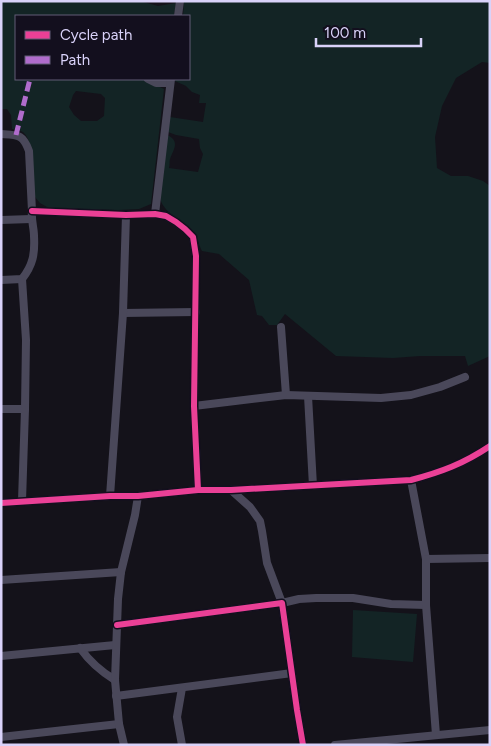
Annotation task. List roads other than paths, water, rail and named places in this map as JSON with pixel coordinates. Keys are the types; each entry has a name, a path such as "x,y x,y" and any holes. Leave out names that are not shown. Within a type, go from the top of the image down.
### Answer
{"street":[{"path":"178,15 180,1"},
{"path":"150,80 156,83 170,81 155,214"},
{"path":"1,134 16,135 26,143 29,152 34,236 33,257 30,269 22,279 26,340 26,409 22,501"},
{"path":"1,220 32,215 155,214 166,216 176,222 193,237 196,256 194,406 198,490"},
{"path":"110,496 123,313 126,215"},
{"path":"1,280 22,279"},
{"path":"123,313 196,312"},
{"path":"281,327 286,395"},
{"path":"194,406 286,395 381,398 411,395 440,387 465,377"},
{"path":"308,396 313,486"},
{"path":"1,409 26,409"},
{"path":"1,503 138,496 198,490 230,490 411,480 460,464 490,446"},
{"path":"411,480 426,559 426,605 436,735"},
{"path":"230,490 250,507 260,521 267,563 282,602 303,745"},
{"path":"124,745 119,724 114,680 115,645 121,572 138,496"},
{"path":"426,559 490,558"},
{"path":"1,580 121,572"},
{"path":"117,625 299,599 353,598 391,604 426,605"},
{"path":"1,656 115,645"},
{"path":"80,648 94,666 114,680"},
{"path":"116,696 292,673"},
{"path":"182,688 177,717 182,745"},
{"path":"1,738 119,724"},
{"path":"335,745 405,742 436,735 490,730"},
{"path":"22,735 24,745"}]}
